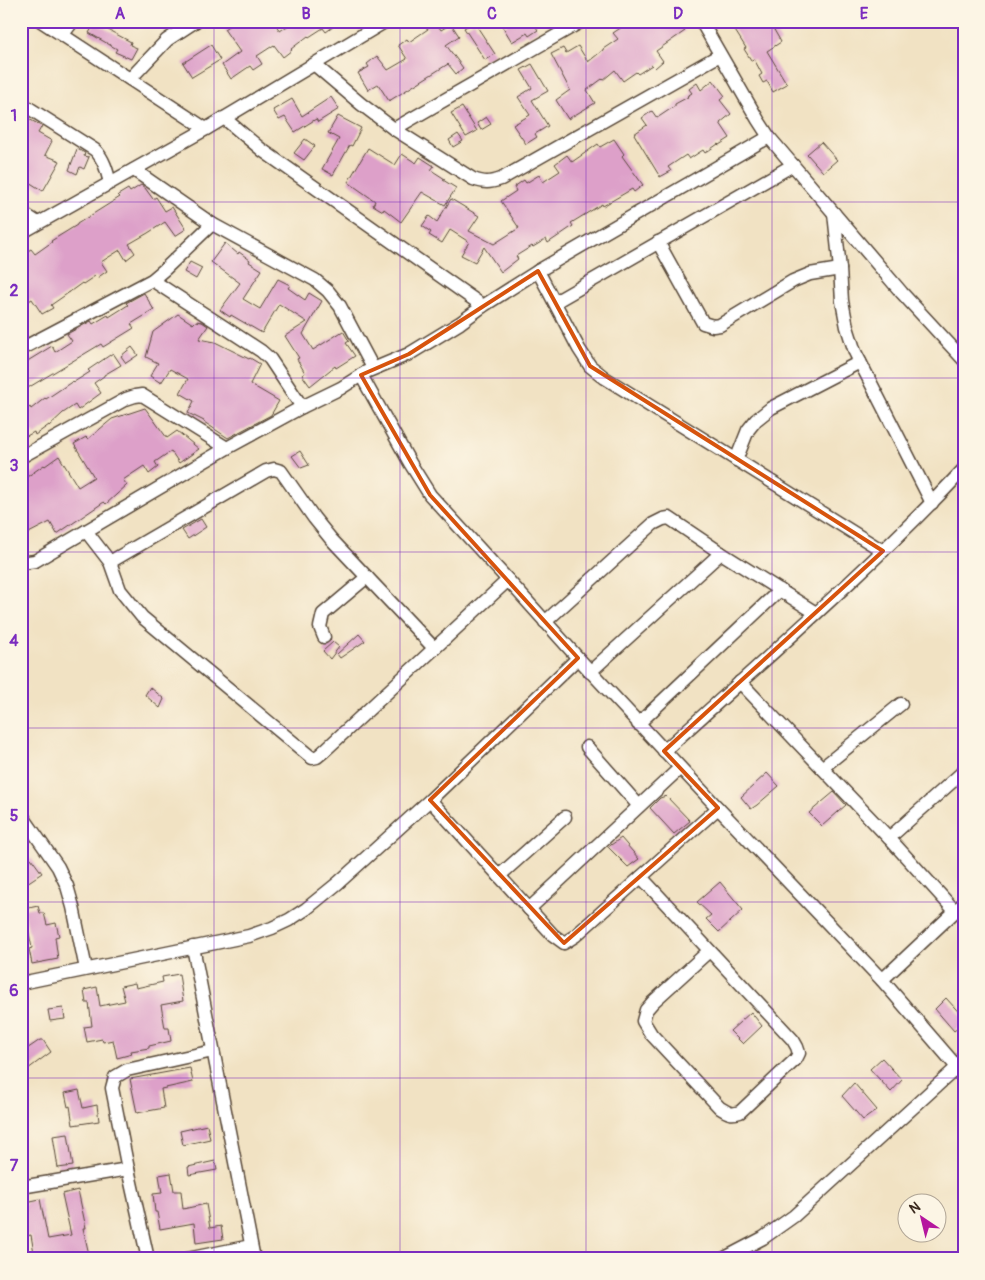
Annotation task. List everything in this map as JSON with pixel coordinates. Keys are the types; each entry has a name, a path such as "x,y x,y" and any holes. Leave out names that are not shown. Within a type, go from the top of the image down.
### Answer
{"street":[{"path":"41,21 206,129"},
{"path":"63,34 73,21"},
{"path":"130,79 167,40 196,21"},
{"path":"21,232 206,129 386,21"},
{"path":"394,129 582,21"},
{"path":"701,21 758,120 770,137 902,293 964,360"},
{"path":"314,65 394,129 473,179 494,182 720,55"},
{"path":"21,103 95,150 104,163 110,183"},
{"path":"224,118 262,150 483,306"},
{"path":"21,562 34,561 227,448 341,388 374,368 408,354 460,323 538,271 770,137"},
{"path":"555,302 793,165"},
{"path":"134,170 212,224 315,280 328,291 340,306 374,368"},
{"path":"21,212 38,223"},
{"path":"834,213 846,327 855,352 932,503"},
{"path":"21,350 152,280 212,224"},
{"path":"658,242 703,323 713,326 720,325 793,281 810,274 840,269"},
{"path":"538,271 590,366 605,378 883,551"},
{"path":"152,280 261,351 273,364 302,407"},
{"path":"736,460 748,430 756,420 771,408 860,362"},
{"path":"361,375 430,495 638,724 960,1064 794,1216 763,1238 723,1259"},
{"path":"21,458 126,399 135,396 142,396 227,448"},
{"path":"110,562 266,471 274,469 281,471 331,539 434,648"},
{"path":"664,751 883,551 964,469"},
{"path":"545,622 653,524 669,518 816,613"},
{"path":"86,532 110,562 120,590 142,617 312,758 317,757 323,752 508,580"},
{"path":"590,672 721,553"},
{"path":"324,637 320,627 322,614 367,577"},
{"path":"638,724 780,590"},
{"path":"21,983 249,936 289,920 338,883 430,800 578,658"},
{"path":"740,682 889,838 959,907 882,980"},
{"path":"822,768 901,704"},
{"path":"588,747 639,806"},
{"path":"530,909 680,768"},
{"path":"889,838 964,771"},
{"path":"430,800 554,935 564,943 575,936 718,808"},
{"path":"22,818 58,867 73,907 86,969"},
{"path":"499,876 565,818"},
{"path":"641,877 797,1046 799,1053 796,1059 740,1112 733,1115 727,1113 714,1101 651,1034 643,1020 646,1010 653,1002 709,951"},
{"path":"193,947 254,1259"},
{"path":"148,1259 112,1088 115,1076 126,1070 213,1051"},
{"path":"21,1188 128,1169"},
{"path":"187,1259 251,1246"}],"highlighted area":[{"path":"538,271 590,366 883,551 664,751 718,808 564,943 430,800 578,658 430,495 361,375 409,354"}],"building":[{"path":"236,21 253,21 256,25 261,21 273,21 280,31 295,21 341,21 326,32 323,28 308,36 283,57 274,45 257,56 262,64 253,70 250,66 231,79 222,65 240,52 224,29"},
{"path":"435,21 441,30 451,24 459,36 446,45 463,68 456,74 448,64 389,101 378,84 368,90 358,73 369,67 367,64 377,56 388,70 407,59 398,45 407,39 409,42 428,29 425,24"},
{"path":"511,21 532,21 538,30 529,36 527,33 512,42 503,27"},
{"path":"631,21 677,21 685,31 656,51 663,61 655,68 652,65 638,74 636,72 623,81 615,70 587,90 595,103 568,119 556,100 570,90 551,54 563,48 566,53 578,46 588,62 618,39 613,33"},
{"path":"729,21 769,21 781,42 767,51 787,84 773,92 767,81 763,83 759,76 762,74 754,59 751,60 744,49 746,48"},
{"path":"474,22 495,54 485,60 464,28"},
{"path":"95,23 131,42 130,45 137,48 131,59 115,52 117,49 89,33"},
{"path":"211,45 220,60 192,77 183,63"},
{"path":"532,64 548,91 532,100 548,126 535,134 537,137 526,144 513,125 530,115 518,97 532,88 521,70"},
{"path":"713,80 725,96 720,100 731,114 720,123 730,138 705,153 703,150 689,159 686,155 668,167 671,171 660,177 634,134 647,125 642,118 652,111 657,118 688,97 692,93 689,89 697,83 701,90"},
{"path":"331,97 339,109 318,122 316,119 295,132 285,117 279,120 273,110 292,99 302,116"},
{"path":"462,107 477,131 466,137 451,113"},
{"path":"21,115 42,126 38,133 52,141 45,155 60,161 43,191 21,177"},
{"path":"338,116 361,128 333,175 322,169 339,139 328,133"},
{"path":"486,117 491,124 481,130 477,123"},
{"path":"458,134 463,141 453,147 449,140"},
{"path":"305,139 315,146 304,160 294,153"},
{"path":"614,139 624,154 622,156 643,185 634,192 632,189 603,206 602,204 571,223 573,226 548,243 546,239 532,246 516,256 518,259 501,272 484,247 475,262 461,255 469,242 450,230 442,243 429,235 431,232 422,226 429,216 437,222 451,199 479,216 469,231 494,244 519,228 501,201 516,191 514,187 524,180 526,183 539,175 543,182 560,171 555,164 567,155 572,162 598,144 600,147"},
{"path":"821,142 837,160 823,172 807,154"},
{"path":"368,148 395,165 402,154 416,163 420,157 434,166 431,170 456,188 445,205 422,192 401,222 384,209 383,211 373,205 375,201 348,182"},
{"path":"77,149 85,153 84,156 89,157 84,169 80,167 77,174 69,170"},
{"path":"141,185 153,199 156,197 165,211 172,207 186,229 175,236 165,222 129,244 135,253 126,260 120,250 101,262 107,271 97,278 95,276 82,283 51,305 53,308 42,314 32,299 21,306 21,255 31,249 35,254 51,241 120,197 118,195 128,189 130,192"},
{"path":"225,243 262,270 243,299 260,309 278,279 290,285 288,288 305,300 309,293 322,301 303,334 313,350 343,331 349,341 346,343 355,356 336,368 335,366 310,386 302,375 305,373 297,359 299,358 285,336 307,322 279,304 262,333 220,310 240,283 211,262"},
{"path":"190,262 202,268 196,279 184,272"},
{"path":"144,293 154,310 131,324 134,328 103,347 101,344 21,392 21,365 52,346 55,352 72,341 67,334 91,321 93,324 108,315 109,317 128,305 126,303"},
{"path":"178,314 193,324 196,321 208,326 199,339 215,342 260,364 250,384 279,401 271,415 228,438 204,421 188,413 194,401 180,393 188,379 170,369 161,383 150,376 158,363 146,357 153,332"},
{"path":"132,347 138,355 126,363 121,356"},
{"path":"113,353 121,365 94,383 101,393 78,410 75,405 35,435 34,432 21,439 21,414 90,372 88,370"},
{"path":"145,408 167,438 177,431 199,449 179,463 171,451 155,462 158,467 149,474 144,466 123,480 127,485 106,504 104,502 57,534 50,522 21,537 21,481 59,456 78,487 94,477 74,444 86,437 88,439 112,419"},
{"path":"300,451 309,465 301,468 292,456"},
{"path":"201,519 206,527 188,539 182,530"},
{"path":"359,634 365,641 340,658 337,654"},
{"path":"333,642 339,647 330,659 323,651"},
{"path":"150,687 164,699 160,708 145,695"},
{"path":"767,773 779,786 751,809 741,797"},
{"path":"834,792 846,805 822,826 809,813"},
{"path":"666,796 690,821 674,834 650,808 660,798"},
{"path":"621,838 639,859 628,867 608,847"},
{"path":"31,858 42,873 21,887 21,864"},
{"path":"720,882 743,910 719,932 706,919 711,915 697,902"},
{"path":"38,906 40,913 44,913 47,925 56,923 59,936 55,937 58,959 32,964 29,949 32,948 24,909"},
{"path":"179,974 183,1001 161,1005 165,1028 169,1028 171,1041 131,1051 132,1054 117,1058 113,1040 103,1042 102,1039 87,1042 84,1027 92,1026 89,1003 86,1003 84,990 97,987 100,1006 125,1001 121,986 135,983 136,988 163,982 162,977"},
{"path":"946,998 964,1018 964,1023 954,1031 935,1009"},
{"path":"63,1008 65,1019 50,1021 48,1010"},
{"path":"751,1012 762,1026 743,1044 730,1031"},
{"path":"40,1040 43,1040 51,1052 28,1069 21,1060 21,1053"},
{"path":"882,1058 902,1080 891,1092 870,1069"},
{"path":"190,1068 193,1082 161,1089 164,1108 137,1113 130,1079"},
{"path":"854,1083 877,1110 863,1120 842,1096"},
{"path":"79,1090 83,1108 97,1105 99,1121 73,1125 70,1106 68,1107 65,1093"},
{"path":"207,1125 210,1139 183,1145 180,1131"},
{"path":"68,1134 73,1166 58,1168 53,1136"},
{"path":"215,1161 217,1170 189,1175 188,1167"},
{"path":"171,1173 174,1191 181,1191 183,1209 206,1204 210,1228 221,1226 223,1239 196,1243 194,1223 160,1229 157,1212 155,1212 153,1194 162,1193 159,1175"},
{"path":"78,1190 86,1228 83,1228 90,1259 78,1259 77,1257 35,1259 31,1235 21,1237 21,1205 40,1199 48,1239 71,1235 62,1194"}]}
